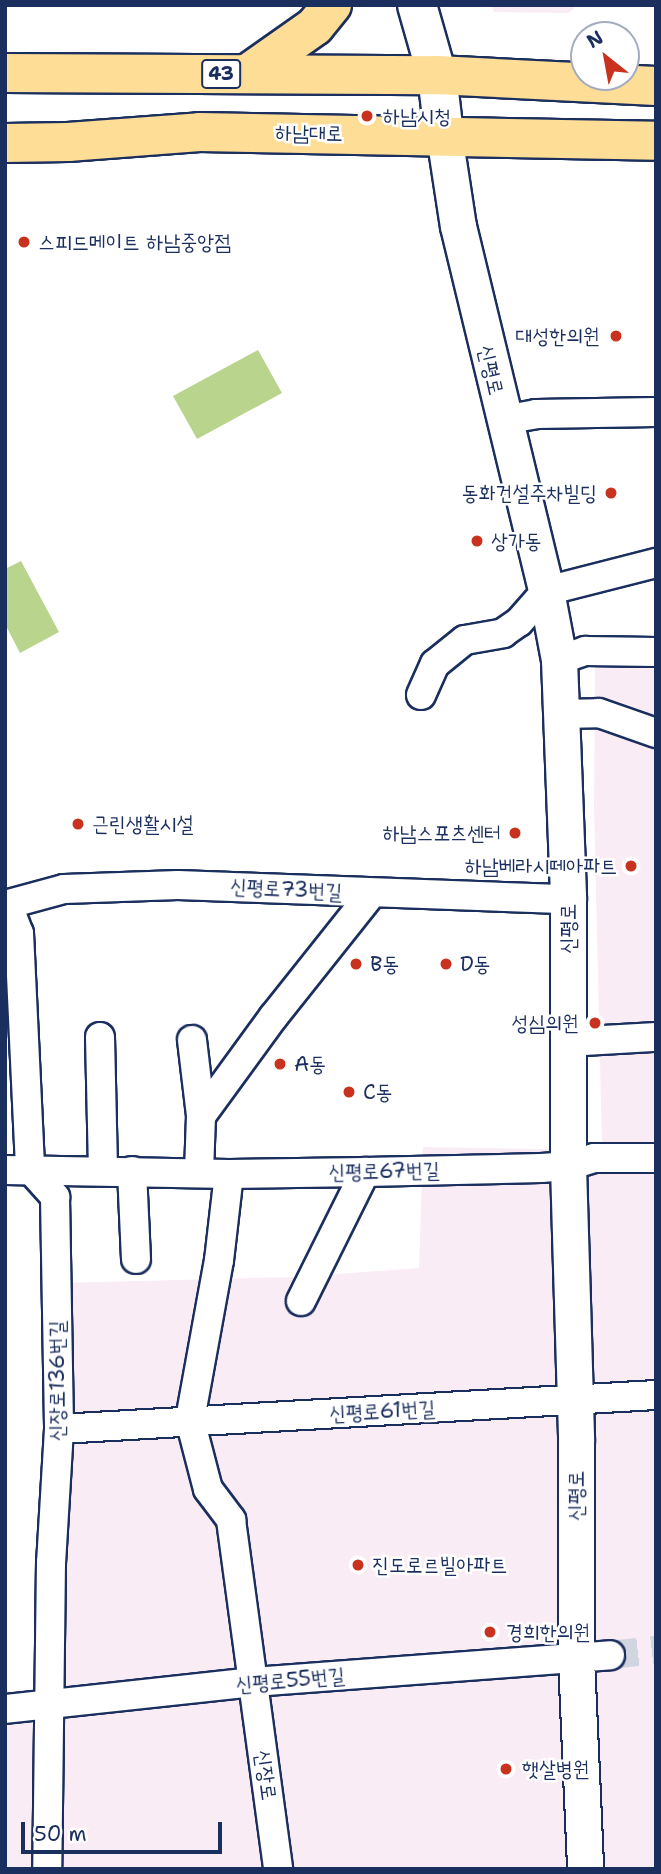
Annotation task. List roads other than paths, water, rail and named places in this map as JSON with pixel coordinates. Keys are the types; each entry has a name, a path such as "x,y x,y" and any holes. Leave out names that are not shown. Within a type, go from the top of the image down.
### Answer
{"main road":[{"path":"247,74 315,26 332,5"},
{"name":"신평로","path":"417,5 437,75 444,135"},
{"name":"43","path":"5,73 437,75 656,86"},
{"name":"하남대로","path":"5,143 68,142 200,132 656,141"}],"street":[{"name":"신평로","path":"444,135 458,226 546,591 559,660 568,899 568,1166 573,1398 593,1657 585,1869"},
{"path":"503,420 536,414 656,412"},
{"path":"421,695 435,664 465,640 503,633 519,622 546,591 656,563"},
{"path":"559,660 585,651 656,652"},
{"path":"561,714 598,713 656,733"},
{"name":"신평로73번길","path":"6,905 64,889 178,885 568,899"},
{"path":"201,1116 274,1016 371,894"},
{"path":"6,905 19,933 12,1167"},
{"path":"100,1037 103,1170"},
{"path":"568,1042 656,1037"},
{"path":"192,1040 201,1116 199,1173"},
{"name":"신평로67번길","path":"12,1167 229,1174 365,1172 568,1166 594,1158 656,1157"},
{"name":"신장로136번길","path":"12,1167 55,1197 59,1429 51,1562 47,1869"},
{"path":"132,1171 136,1259"},
{"path":"301,1301 365,1172"},
{"path":"229,1174 219,1260 190,1420 208,1489 231,1520 254,1682"},
{"name":"신평로61번길","path":"59,1429 656,1395"},
{"name":"신평로55번길","path":"5,1709 254,1682 593,1657"},
{"name":"신장로","path":"254,1682 278,1869"}],"tunnel":[{"path":"610,1655 656,1650"}],"place":[{"name":"하남시청","path":"367,116"},
{"name":"스피드메이트 하남중앙점","path":"24,242"},
{"name":"대성한의원","path":"616,336"},
{"name":"동화건설주차빌딩","path":"611,493"},
{"name":"상가동","path":"477,541"},
{"name":"근린생활시설","path":"78,824"},
{"name":"하남스포츠센터","path":"515,833"},
{"name":"하남베라시떼아파트","path":"631,866"},
{"name":"B동","path":"356,964"},
{"name":"D동","path":"446,964"},
{"name":"성심의원","path":"595,1023"},
{"name":"A동","path":"280,1064"},
{"name":"C동","path":"349,1092"},
{"name":"진도로르빌아파트","path":"358,1565"},
{"name":"경희한의원","path":"490,1632"},
{"name":"햇살병원","path":"506,1769"}]}
